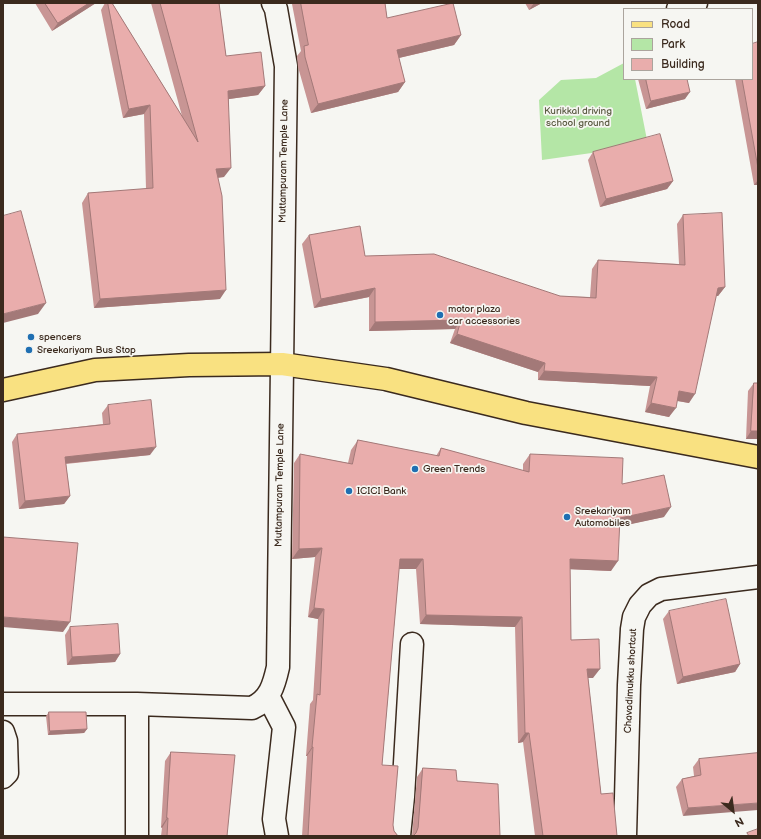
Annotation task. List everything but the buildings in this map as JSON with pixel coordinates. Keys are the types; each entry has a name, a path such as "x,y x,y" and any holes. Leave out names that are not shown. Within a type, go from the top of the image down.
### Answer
{"main road":[{"path":"3,390 95,370 189,365 282,364 386,379 526,413 758,457"}],"street":[{"path":"681,8 696,3"},
{"name":"Muttampuram Temple Lane","path":"268,696 274,684 278,667 286,66 280,5"},
{"name":"Chavadimukku shortcut","path":"625,836 632,629 634,617 640,605 649,595 661,589 758,577"},
{"path":"399,836 403,797 412,644"},
{"path":"3,704 137,704 252,708 260,705 268,696 284,727 274,820 277,836"},
{"path":"137,704 137,836"},
{"path":"3,732 6,741 7,773 3,777"}],"green space":[{"name":"Kurikkal driving school ground","path":"623,64 623,80 635,80 648,145 542,160 539,100 561,80 596,78"}],"place":[{"name":"motor plaza car accessories","path":"440,315"},
{"name":"spencers","path":"31,337"},
{"name":"Sreekariyam Bus Stop","path":"29,350"},
{"name":"Green Trends","path":"415,469"},
{"name":"ICICI Bank","path":"349,491"},
{"name":"Sreekariyam Automobiles","path":"567,517"}]}
